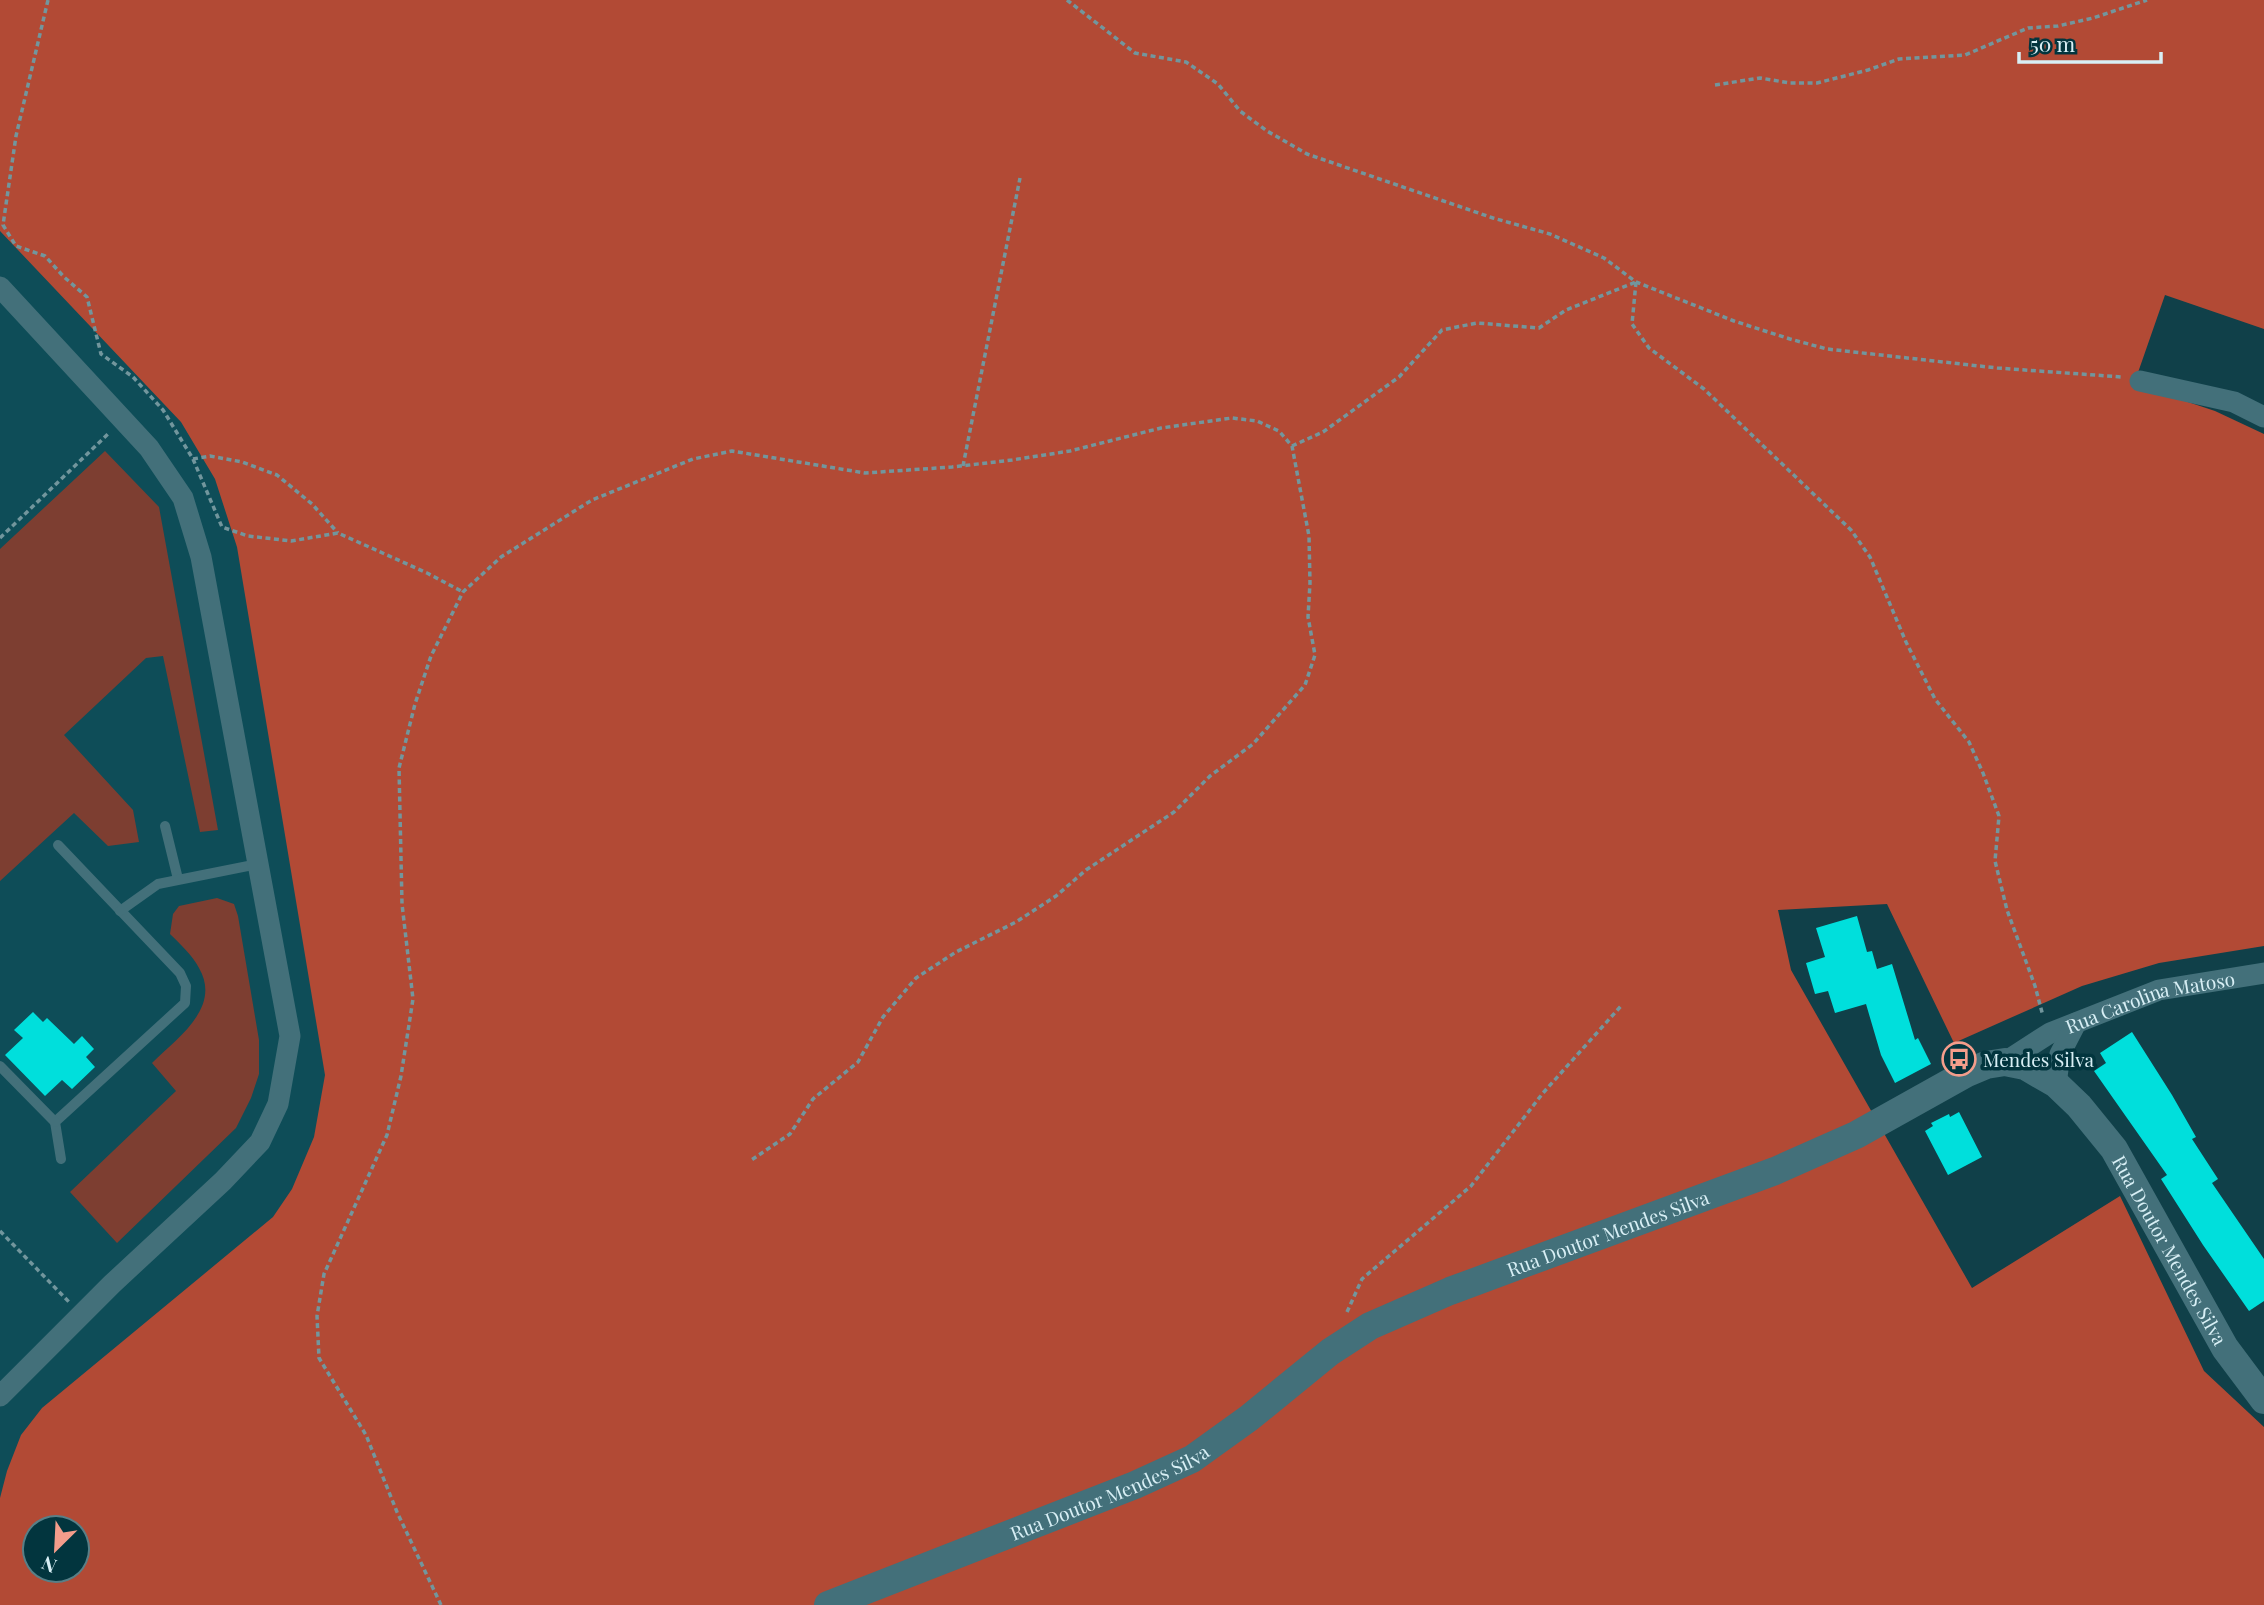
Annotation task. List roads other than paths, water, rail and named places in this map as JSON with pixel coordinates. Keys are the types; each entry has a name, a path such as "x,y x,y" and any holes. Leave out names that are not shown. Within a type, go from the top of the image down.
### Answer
{"street":[{"path":"0,288 149,447 183,499 201,557 290,1036 278,1104 260,1142 0,1396"},
{"path":"2140,381 2234,402 2264,417"},
{"name":"Rua Carolina Matoso","path":"2005,1062 2050,1033 2159,990 2264,973"},
{"path":"2056,1084 2060,1054 2076,1023"},
{"name":"Rua Doutor Mendes Silva","path":"828,1605 1135,1485 1192,1459 1345,1342 1370,1326 1450,1291 1775,1171 1856,1135 1967,1073 1986,1065 2005,1062 2025,1066 2056,1084 2114,1149 2225,1348 2264,1400"}],"lane":[{"path":"164,826 178,879"},
{"path":"55,1122 185,1003 186,986 180,973 58,845"},
{"path":"120,911 158,884 258,864"},
{"path":"0,1066 55,1122 61,1159"}],"place":[{"name":"Mendes Silva","path":"1959,1059"}]}
